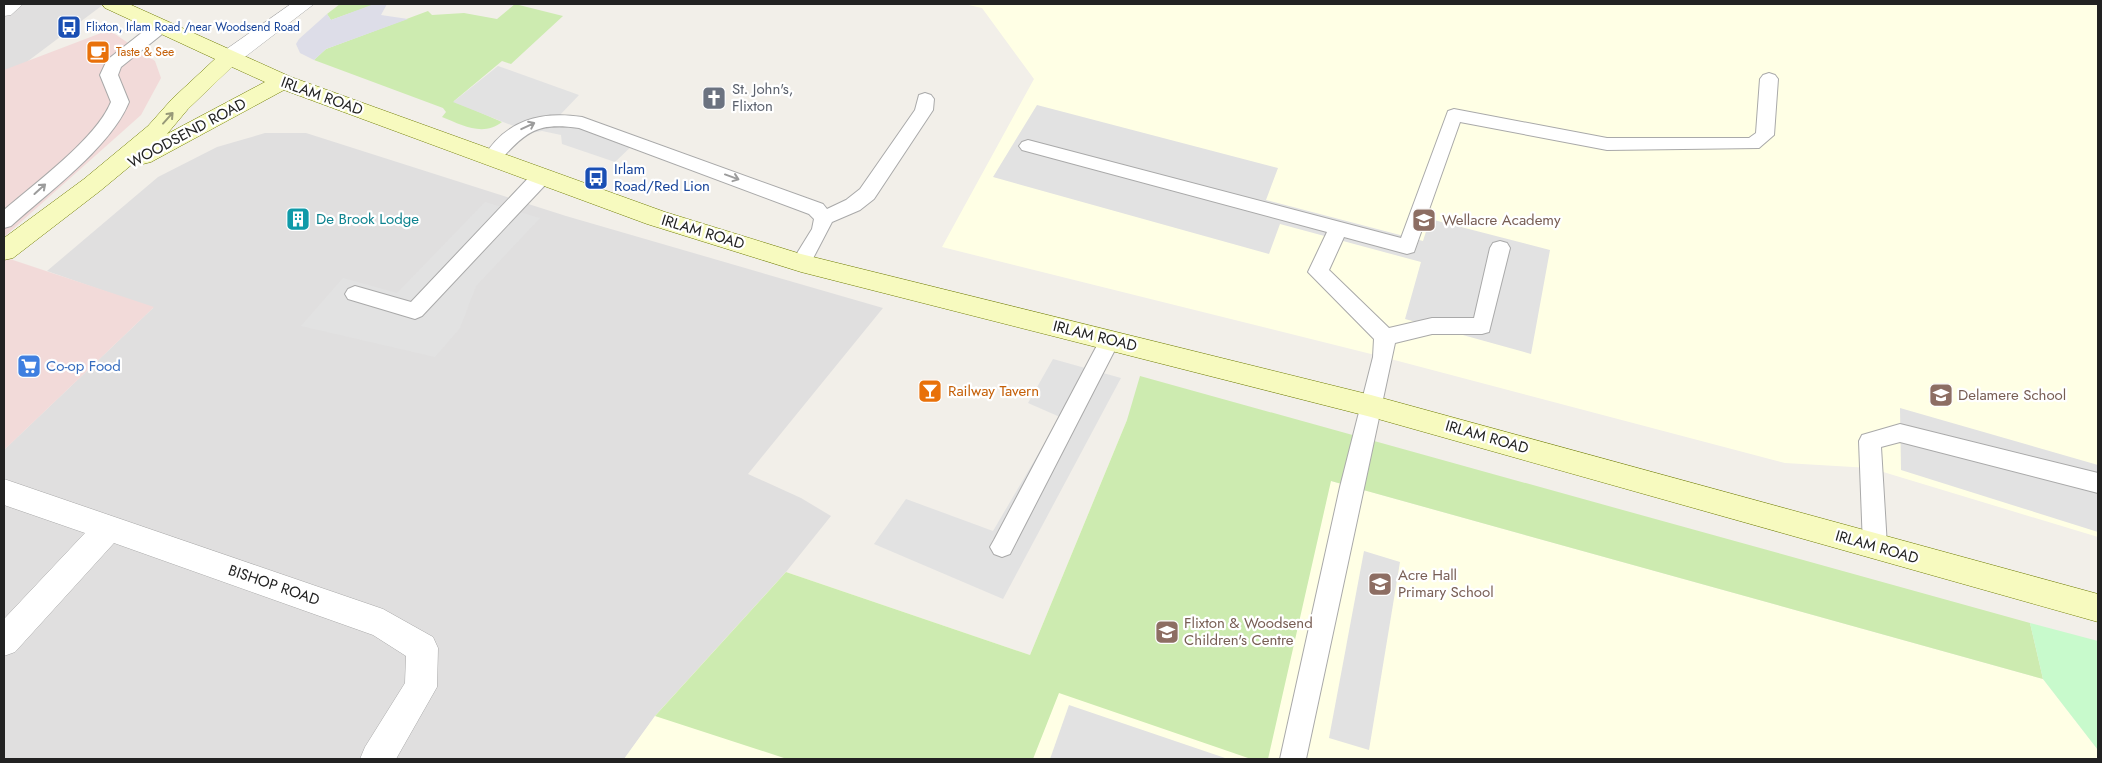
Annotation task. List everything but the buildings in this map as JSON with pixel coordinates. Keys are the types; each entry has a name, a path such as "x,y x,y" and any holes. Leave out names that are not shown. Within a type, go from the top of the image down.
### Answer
{"street":[{"path":"4,10 13,4"},
{"name":"IRLAM ROAD","path":"112,4 283,82 656,218 801,263 1371,406 2098,608"},
{"path":"230,58 304,4"},
{"name":"WOODSEND ROAD","path":"4,251 92,185 156,131 180,104 230,58"},
{"name":"WOODSEND ROAD","path":"92,185 283,82"},
{"name":"BISHOP ROAD","path":"4,492 383,624 422,648 421,687 377,759"},
{"path":"4,641 109,528"}],"lane":[{"path":"4,221 85,149 114,117 120,102 109,76 113,64 160,27"},
{"path":"1028,146 1407,247 1454,115 1607,144 1753,144 1765,135 1769,79"},
{"path":"801,263 821,228 824,218 853,205 867,194 924,110 925,99"},
{"path":"492,158 518,131 537,122 555,118 582,123 786,196 816,208 824,218"},
{"path":"355,294 415,311 541,177"},
{"path":"1338,228 1318,272 1385,337"},
{"path":"1385,337 1432,326 1482,326 1500,248"},
{"path":"1293,759 1351,486 1383,357 1385,337"},
{"path":"1002,547 1110,340"},
{"path":"1875,546 1870,441 1900,433 2098,483"}],"shaded area":[{"path":"4,4 104,4 4,79"},
{"path":"374,4 387,4 381,15 408,19 326,49 314,60 300,53 296,44 299,39 327,14 331,20"},
{"name":"Wellacre Academy","path":"964,4 2098,4 2098,537 1870,468 1785,463 1383,357 942,247 1034,79 982,8"},
{"path":"109,30 155,61 161,78 141,115 4,237 4,70"},
{"path":"498,66 579,95 560,115 637,141 615,162 562,144 561,135 542,131 531,133 453,102"},
{"path":"1037,105 1278,168 1266,200 1423,241 1430,219 1550,250 1531,354 1405,319 1421,262 1280,224 1269,254 993,177"},
{"path":"265,133 306,133 566,216 883,308 748,474 801,498 831,516 786,572 655,716 624,759 4,759 4,450 153,308 47,271 158,177 217,147"},
{"path":"485,202 540,218 476,286 460,328 435,357 301,326 343,278 397,293"},
{"path":"4,257 154,307 4,450"},
{"path":"1053,359 1121,378 1003,599 874,544 906,499 993,531 1060,417 1028,403"},
{"path":"1900,408 2098,465 2098,532 1901,470"},
{"name":"Acre Hall Primary School","path":"1127,420 1331,481 2043,679 2098,750 2098,759 624,759 655,716 786,572 1030,655"},
{"path":"1364,551 1400,562 1369,750 1329,738"},
{"path":"1069,705 1228,759 1050,759"}],"green space":[{"path":"340,4 376,4 331,20 327,14"},
{"path":"515,4 563,16 511,64 502,61 454,101 502,122 487,129 472,128 457,123 442,117 446,112 443,108 314,60 326,49 428,11 432,15 464,13 497,19"},
{"path":"1140,376 2030,623 2043,679 1331,481 1268,759 1251,759 1059,693 1033,759 787,759 655,716 786,572 1030,655 1127,420"},
{"path":"2030,623 2098,641 2098,750 2043,679"}],"place":[{"name":"Flixton, Irlam Road /near Woodsend Road","path":"69,27"},
{"name":"Taste & See","path":"98,52"},
{"name":"St. John's, Flixton","path":"714,98"},
{"name":"Irlam Road/Red Lion","path":"596,178"},
{"name":"De Brook Lodge","path":"298,219"},
{"name":"Wellacre Academy","path":"1424,220"},
{"name":"Co-op Food","path":"29,366"},
{"name":"Railway Tavern","path":"930,391"},
{"name":"Delamere School","path":"1941,395"},
{"name":"Acre Hall Primary School","path":"1380,584"},
{"name":"Flixton & Woodsend Children's Centre","path":"1167,632"}]}
